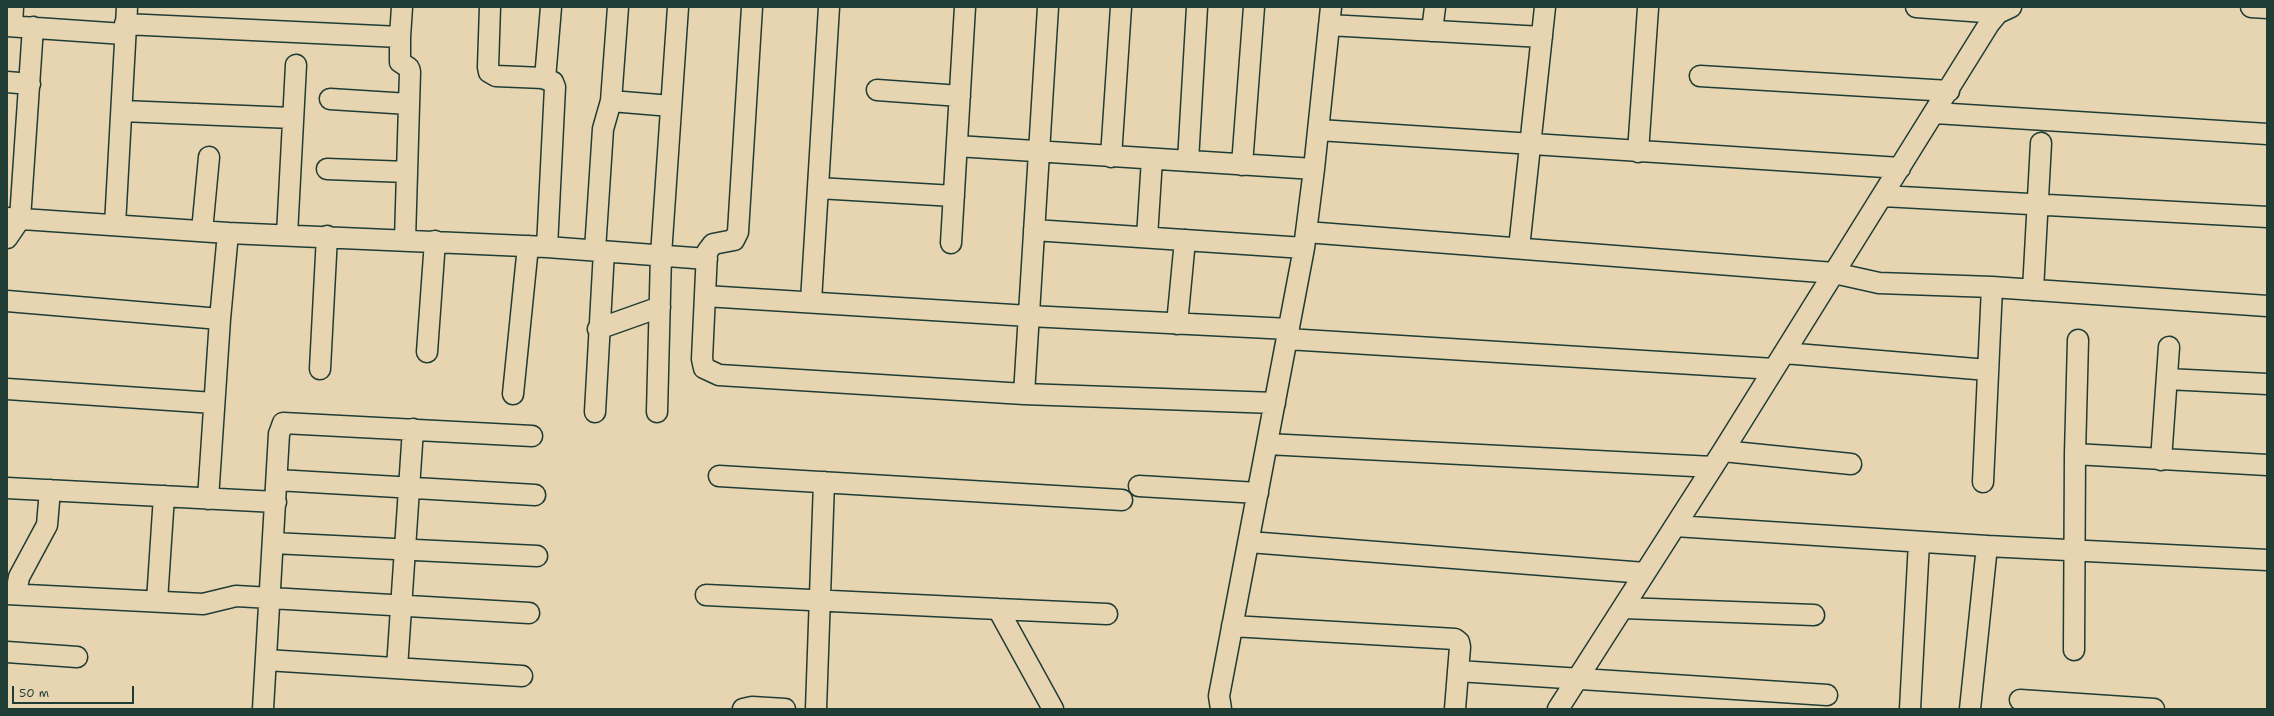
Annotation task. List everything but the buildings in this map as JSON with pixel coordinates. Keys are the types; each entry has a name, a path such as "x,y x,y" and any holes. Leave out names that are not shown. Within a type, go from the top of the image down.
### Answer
{"street":[{"path":"402,7 400,62 406,66 410,72 405,240"},
{"path":"490,7 489,72 496,76 545,79 553,82 555,87 538,246 513,394"},
{"path":"545,79 551,7"},
{"path":"595,412 603,129 611,101 618,7"},
{"path":"657,412 661,255 678,7"},
{"path":"752,7 737,236 734,240 728,243 713,244 709,248 707,258 702,359 704,368 711,373 1024,394 1275,403"},
{"path":"811,302 829,7"},
{"path":"951,243 965,7"},
{"path":"1024,394 1048,7"},
{"path":"1111,157 1121,7"},
{"path":"1188,161 1197,7"},
{"path":"1242,165 1254,7"},
{"path":"1432,31 1435,7"},
{"path":"1519,248 1545,7"},
{"path":"1916,7 2004,10"},
{"path":"2251,7 2267,8"},
{"path":"1638,152 1648,8"},
{"path":"1558,709 1718,459 1949,91 1989,24 2004,10"},
{"path":"1220,709 1219,696 1305,240 1319,130 1330,16 1432,31 1542,37"},
{"path":"11,20 34,27 125,22 400,37"},
{"path":"115,225 122,111 125,22"},
{"path":"7,238 13,219 30,84 34,27"},
{"path":"287,235 296,65"},
{"path":"1700,76 1949,91"},
{"path":"7,82 30,84"},
{"path":"877,90 960,96"},
{"path":"330,99 409,104"},
{"path":"611,101 671,106"},
{"path":"122,111 293,118"},
{"path":"1935,113 2267,134"},
{"path":"1319,130 1900,168"},
{"path":"2033,290 2041,143"},
{"path":"957,146 1314,169"},
{"path":"202,231 209,157"},
{"path":"1147,237 1152,159"},
{"path":"327,168 407,172"},
{"path":"818,188 954,196"},
{"path":"1882,196 2267,217"},
{"path":"13,219 202,231 538,246 707,258"},
{"path":"1034,230 1185,240 1305,240 1519,248 1834,273 1879,283 1992,287 2267,306"},
{"path":"208,499 220,319 228,232"},
{"path":"320,369 326,236"},
{"path":"1178,324 1185,240"},
{"path":"427,352 435,241"},
{"path":"1983,482 1992,287"},
{"path":"706,296 1178,324 1288,334 1779,361 1988,370"},
{"path":"7,301 220,319"},
{"path":"598,329 660,307"},
{"path":"2074,650 2076,550 2075,454 2078,340"},
{"path":"2161,460 2169,347"},
{"path":"2167,379 2267,384"},
{"path":"7,389 214,403"},
{"path":"263,709 280,434 283,423 532,436"},
{"path":"397,668 413,429"},
{"path":"1267,444 1850,464"},
{"path":"2075,454 2267,466"},
{"path":"719,476 1122,500"},
{"path":"277,480 535,495"},
{"path":"816,709 824,482"},
{"path":"1139,486 1258,493"},
{"path":"7,488 276,502"},
{"path":"50,490 47,525 11,594 203,604 236,596 529,613"},
{"path":"157,601 164,496"},
{"path":"1675,526 1987,546 2267,560"},
{"path":"1249,542 1646,573"},
{"path":"1910,709 1919,542"},
{"path":"273,543 537,556"},
{"path":"1970,709 1987,546"},
{"path":"706,595 1107,614"},
{"path":"1624,608 1814,615"},
{"path":"998,609 1053,709"},
{"path":"1232,626 1456,639 1459,642 1460,647 1455,709"},
{"path":"7,652 77,657"},
{"path":"266,660 522,676"},
{"path":"1458,671 1827,695"},
{"path":"2020,700 2154,709"},
{"path":"743,709 752,706 785,709"}]}
